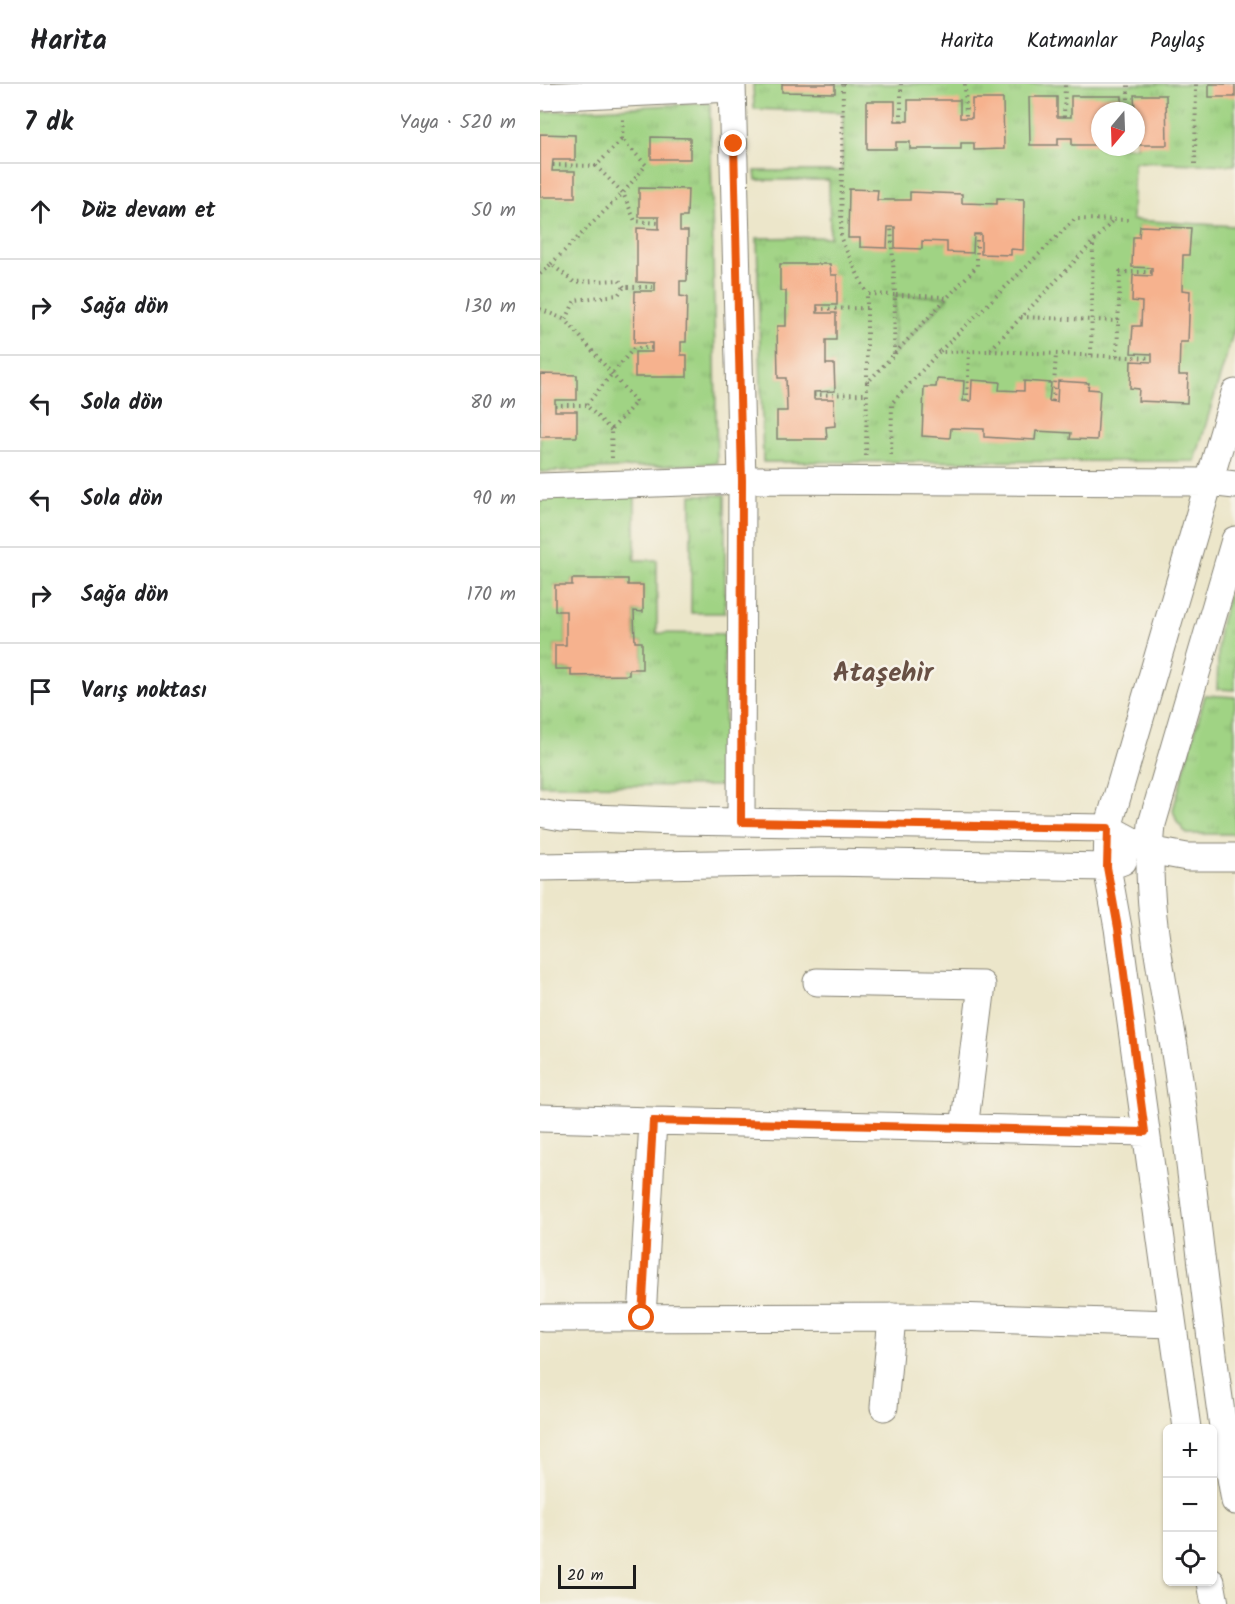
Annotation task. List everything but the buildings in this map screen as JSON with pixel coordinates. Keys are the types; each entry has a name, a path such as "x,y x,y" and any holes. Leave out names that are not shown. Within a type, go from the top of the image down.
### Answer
{"street":[{"path":"540,97 732,86 742,480 741,822"},
{"path":"1186,1424 1118,928 1107,867 1108,828 1235,393"},
{"path":"540,487 742,480 1208,482 1235,485"},
{"path":"1235,540 1152,824 1149,850 1153,915 1178,1072 1224,1439 1235,1501"},
{"path":"1195,677 1218,661"},
{"path":"540,813 562,817 741,822 1108,828 1149,850 1187,857 1235,858"},
{"path":"540,867 825,862 1107,867 1149,850"},
{"path":"817,982 982,985 964,1129"},
{"path":"540,1118 1145,1132"},
{"path":"642,1318 653,1121"},
{"path":"544,1318 892,1317 1171,1324"},
{"path":"884,1407 892,1317"},
{"path":"1212,1586 1215,1604"}],"path":[{"path":"843,84 842,239 867,294 866,460"},
{"path":"901,84 901,122"},
{"path":"966,84 966,118"},
{"path":"1064,117 1065,84"},
{"path":"1128,84 1128,102"},
{"path":"1195,164 1196,84"},
{"path":"596,166 622,139 623,107"},
{"path":"540,274 622,193 646,165 622,139"},
{"path":"553,165 596,166 622,193 635,221 659,223"},
{"path":"891,460 892,403 939,352 1075,219 1132,220"},
{"path":"990,351 1114,220"},
{"path":"891,227 895,295 894,354"},
{"path":"867,383 977,266 977,234"},
{"path":"1091,356 1093,241"},
{"path":"551,264 574,282 619,280 624,287"},
{"path":"1116,356 1119,272 1152,272"},
{"path":"624,287 655,287"},
{"path":"566,320 575,300 618,295 624,287"},
{"path":"867,294 948,297"},
{"path":"817,309 867,308"},
{"path":"540,309 566,320 636,402 611,430 612,468"},
{"path":"1022,317 1118,321"},
{"path":"585,405 634,348 652,348"},
{"path":"967,401 969,351"},
{"path":"939,352 990,351 1152,358"},
{"path":"1053,401 1056,354"},
{"path":"814,395 867,394"},
{"path":"555,405 585,405 611,430"}],"green space":[{"path":"753,84 1235,84 1235,165 1134,162 1132,220 1235,226 1235,327 1195,461 763,462 757,238 830,237 829,180 756,180 755,171 842,171 843,112 754,109"},
{"path":"710,103 717,463 540,472 540,112"},
{"path":"895,295 948,297 894,354"},
{"path":"691,495 725,495 725,613 691,613"},
{"path":"540,496 635,496 635,560 657,560 657,633 724,634 725,786 540,785","holes":["572,579 627,579 628,585 643,585 642,612 634,611 635,642 642,642 642,669 629,669 628,675 572,676 571,669 555,669 555,645 566,645 566,611 555,585 572,585"]},
{"path":"1235,571 1235,690 1217,689 1219,629"},
{"path":"1205,695 1235,697 1235,834 1187,834 1177,822 1173,810"}],"district":[{"name":"Ataşehir","path":"883,672"}],"route":[{"path":"642,1318 653,1121 1145,1132 1118,928 1107,867 1108,828 741,822 742,480 734,144"}]}
